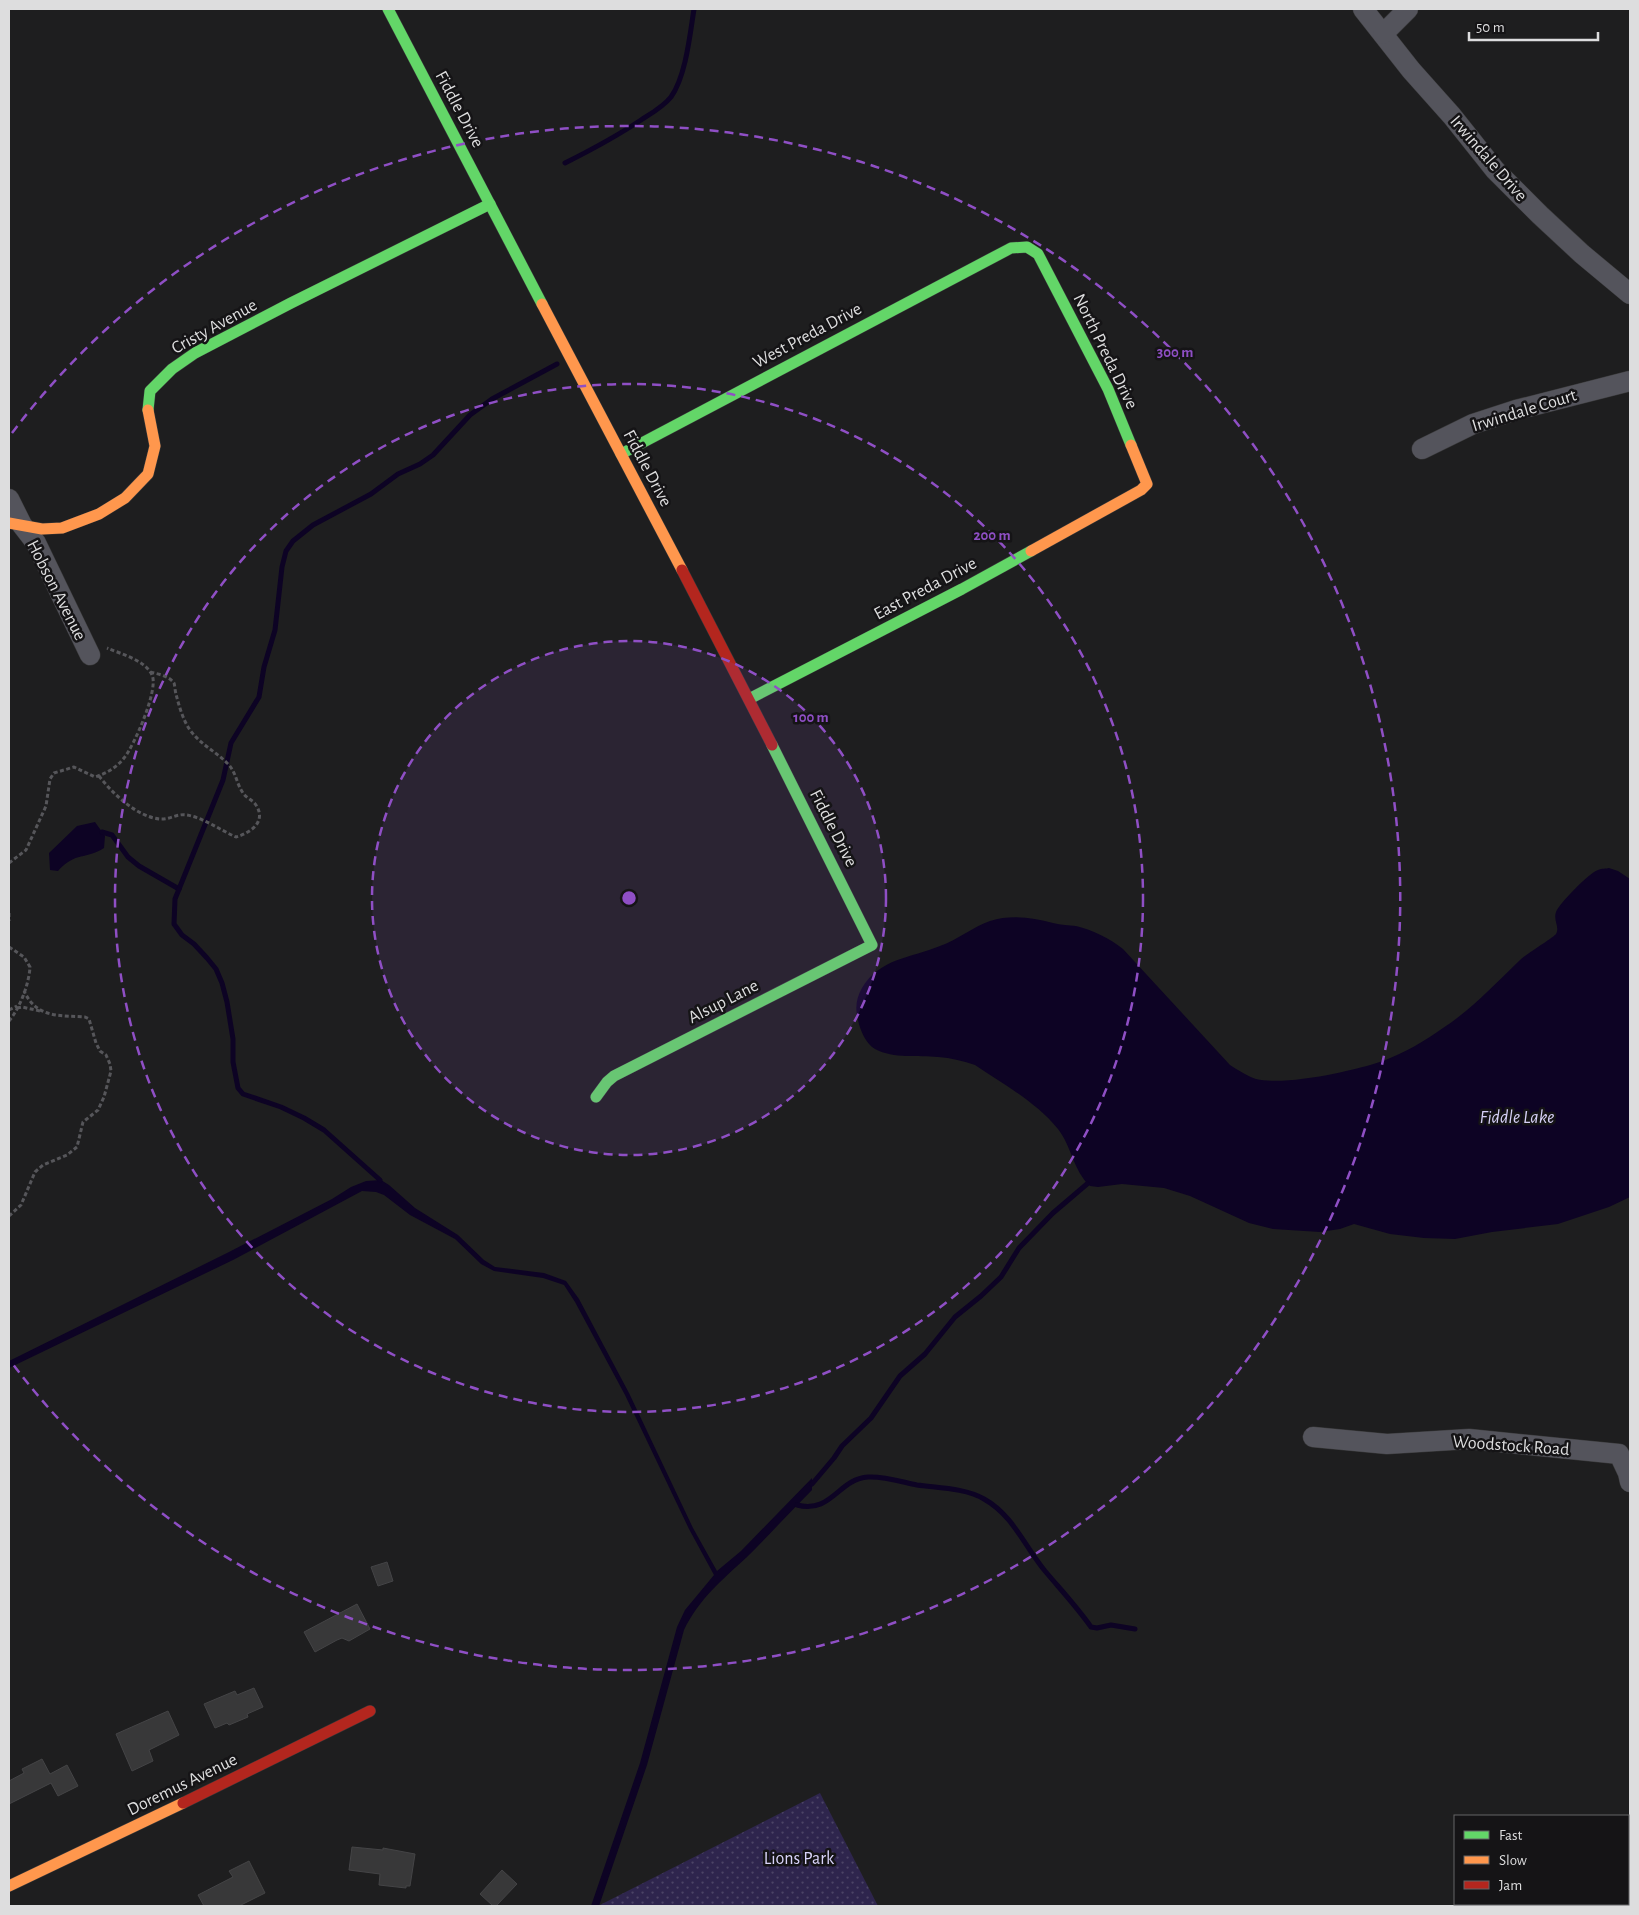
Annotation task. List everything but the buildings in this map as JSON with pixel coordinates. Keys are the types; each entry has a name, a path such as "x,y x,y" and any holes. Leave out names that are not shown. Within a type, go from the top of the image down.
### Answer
{"street":[{"name":"Fiddle Drive","path":"388,9 749,699 872,945"},
{"name":"Irwindale Drive","path":"1364,9 1495,170 1568,241 1630,294"},
{"path":"1383,34 1408,9"},
{"name":"Cristy Avenue","path":"15,524 42,529 62,528 99,514 125,498 148,474 155,446 148,410 150,391 172,369 291,303 490,204"},
{"name":"North Preda Drive","path":"1011,248 1027,247 1038,254 1108,389 1147,484 1141,490"},
{"name":"West Preda Drive","path":"621,454 1011,248"},
{"name":"Irwindale Court","path":"1422,449 1473,424 1516,410 1630,381"},
{"name":"East Preda Drive","path":"749,699 962,589 1141,490"},
{"name":"Hobson Avenue","path":"9,498 15,524 36,543 86,647"},
{"name":"Alsup Lane","path":"596,1097 614,1076 872,945"},
{"name":"Woodstock Road","path":"1313,1437 1387,1444 1469,1439 1619,1454 1630,1482"},
{"name":"Doremus Avenue","path":"9,1886 201,1795 370,1711"}],"path":[{"path":"9,863 26,850 46,806 50,779 54,773 74,767 96,777 110,772 125,757 152,699 154,684 150,672 141,663 96,644 86,647"},
{"path":"99,776 110,791 150,818 163,820 187,815 236,837 250,832 258,824 260,818 257,806 251,799 245,796 233,770 197,738 189,728 181,711 174,683 167,677 150,672"},
{"path":"9,913 9,921"},
{"path":"9,947 24,957 30,967 24,991 9,1021"},
{"path":"24,991 42,1011"},
{"path":"9,1010 22,1007 60,1017 79,1016 89,1019 96,1043 100,1051 108,1059 111,1071 104,1097 98,1110 83,1122 77,1147 67,1155 43,1165 35,1172 21,1205 9,1216"}],"green space":[{"name":"Lions Park","path":"820,1793 878,1906 598,1906"}],"water":[{"path":"95,822 105,836 104,848 98,852 70,861 58,871 50,870 49,853 77,826"},
{"name":"Fiddle Lake","path":"1609,868 1618,871 1630,879 1630,1197 1609,1207 1558,1224 1492,1232 1455,1239 1390,1234 1354,1224 1340,1229 1320,1232 1273,1229 1249,1223 1190,1196 1164,1188 1122,1184 1090,1186 1076,1166 1067,1143 1058,1129 1040,1110 1019,1094 975,1065 943,1057 898,1055 875,1049 864,1036 857,1016 857,1000 860,992 869,978 878,970 897,960 946,943 990,921 1014,917 1030,918 1076,926 1101,935 1118,945 1230,1065 1249,1076 1269,1081 1285,1081 1338,1073 1383,1061 1399,1054 1422,1042 1454,1021 1522,958 1556,934 1555,915 1558,908 1594,872 1599,869"},
{"path":"381,1180 415,1208 458,1235 484,1260 495,1267 544,1273 566,1281 579,1299 629,1393 693,1528 717,1571 741,1551 812,1478 812,1490 712,1590 684,1630 647,1765 599,1906 591,1906 640,1763 677,1627 685,1610 714,1575 689,1529 625,1395 564,1285 543,1278 494,1271 481,1264 455,1239 410,1215 384,1195 376,1192 362,1191 233,1260 9,1368 9,1361 229,1252 332,1199 351,1187 366,1181"}],"waterway":[{"path":"565,163 632,126 657,110 671,97 684,67 694,9"},
{"path":"380,1180 324,1130 281,1107 243,1094 238,1088 233,1062 233,1039 222,983 216,969 194,944 182,935 174,924 175,899 223,780 231,743 259,697 264,667 275,630 282,567 286,551 293,541 313,525 371,494 398,474 420,464 433,455 470,415 492,399 557,364"},
{"path":"102,832 112,835 128,857 139,866 179,889"},
{"path":"812,1484 842,1446 871,1418 900,1376 925,1354 955,1317 1001,1277 1019,1248 1053,1213 1087,1184"},
{"path":"797,1505 819,1505 827,1501 849,1483 868,1477 887,1478 977,1495 994,1506 1011,1522 1038,1562 1091,1627 1097,1628 1111,1625 1135,1629"}],"traffic: fast":[{"path":"388,9 542,304"},
{"path":"148,410 150,391 172,369 195,353 490,204"},
{"path":"621,454 1011,248 1027,247 1038,254 1108,389 1131,445"},
{"path":"749,699 962,589 1031,551"},
{"path":"596,1097 614,1076 872,945 772,745"}],"traffic: slow":[{"path":"542,304 682,570"},
{"path":"9,523 42,529 62,528 99,514 125,498 148,474 155,446 148,410"},
{"path":"1031,551 1141,490 1147,484 1131,445"},
{"path":"9,1886 183,1803"}],"traffic: jam":[{"path":"682,570 772,745"},
{"path":"183,1803 370,1711"}]}
